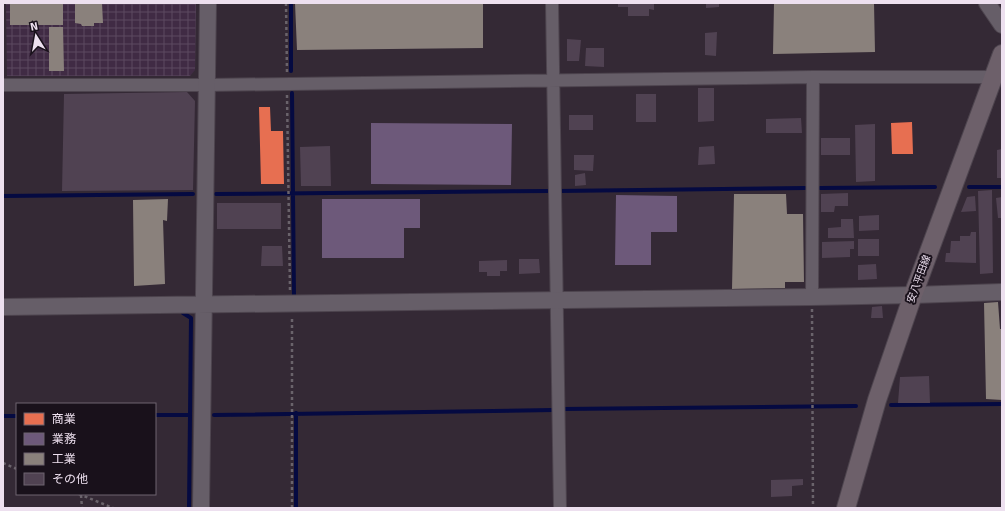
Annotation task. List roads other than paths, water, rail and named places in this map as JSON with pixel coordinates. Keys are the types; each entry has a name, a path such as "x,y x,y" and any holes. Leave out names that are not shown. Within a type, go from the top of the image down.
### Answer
{"main road":[{"name":"安八平田線","path":"846,508 876,400 1002,54"}],"street":[{"path":"201,508 208,3"},
{"path":"552,3 560,508"},
{"path":"987,3 1002,25"},
{"path":"3,85 207,85 813,77 994,77"},
{"path":"812,297 813,77"},
{"path":"3,307 812,297 1002,292"}],"waterway":[{"path":"291,3 291,71"},
{"path":"292,93 294,297"},
{"path":"820,188 935,187"},
{"path":"969,187 1002,187"},
{"path":"558,191 805,188"},
{"path":"216,194 549,191"},
{"path":"3,196 193,194"},
{"path":"156,415 190,415 191,318 183,313"},
{"path":"891,405 1002,404"},
{"path":"562,409 856,406"},
{"path":"214,415 553,410"},
{"path":"296,413 296,508"},
{"path":"189,508 190,415"},
{"path":"3,416 16,416"}]}
